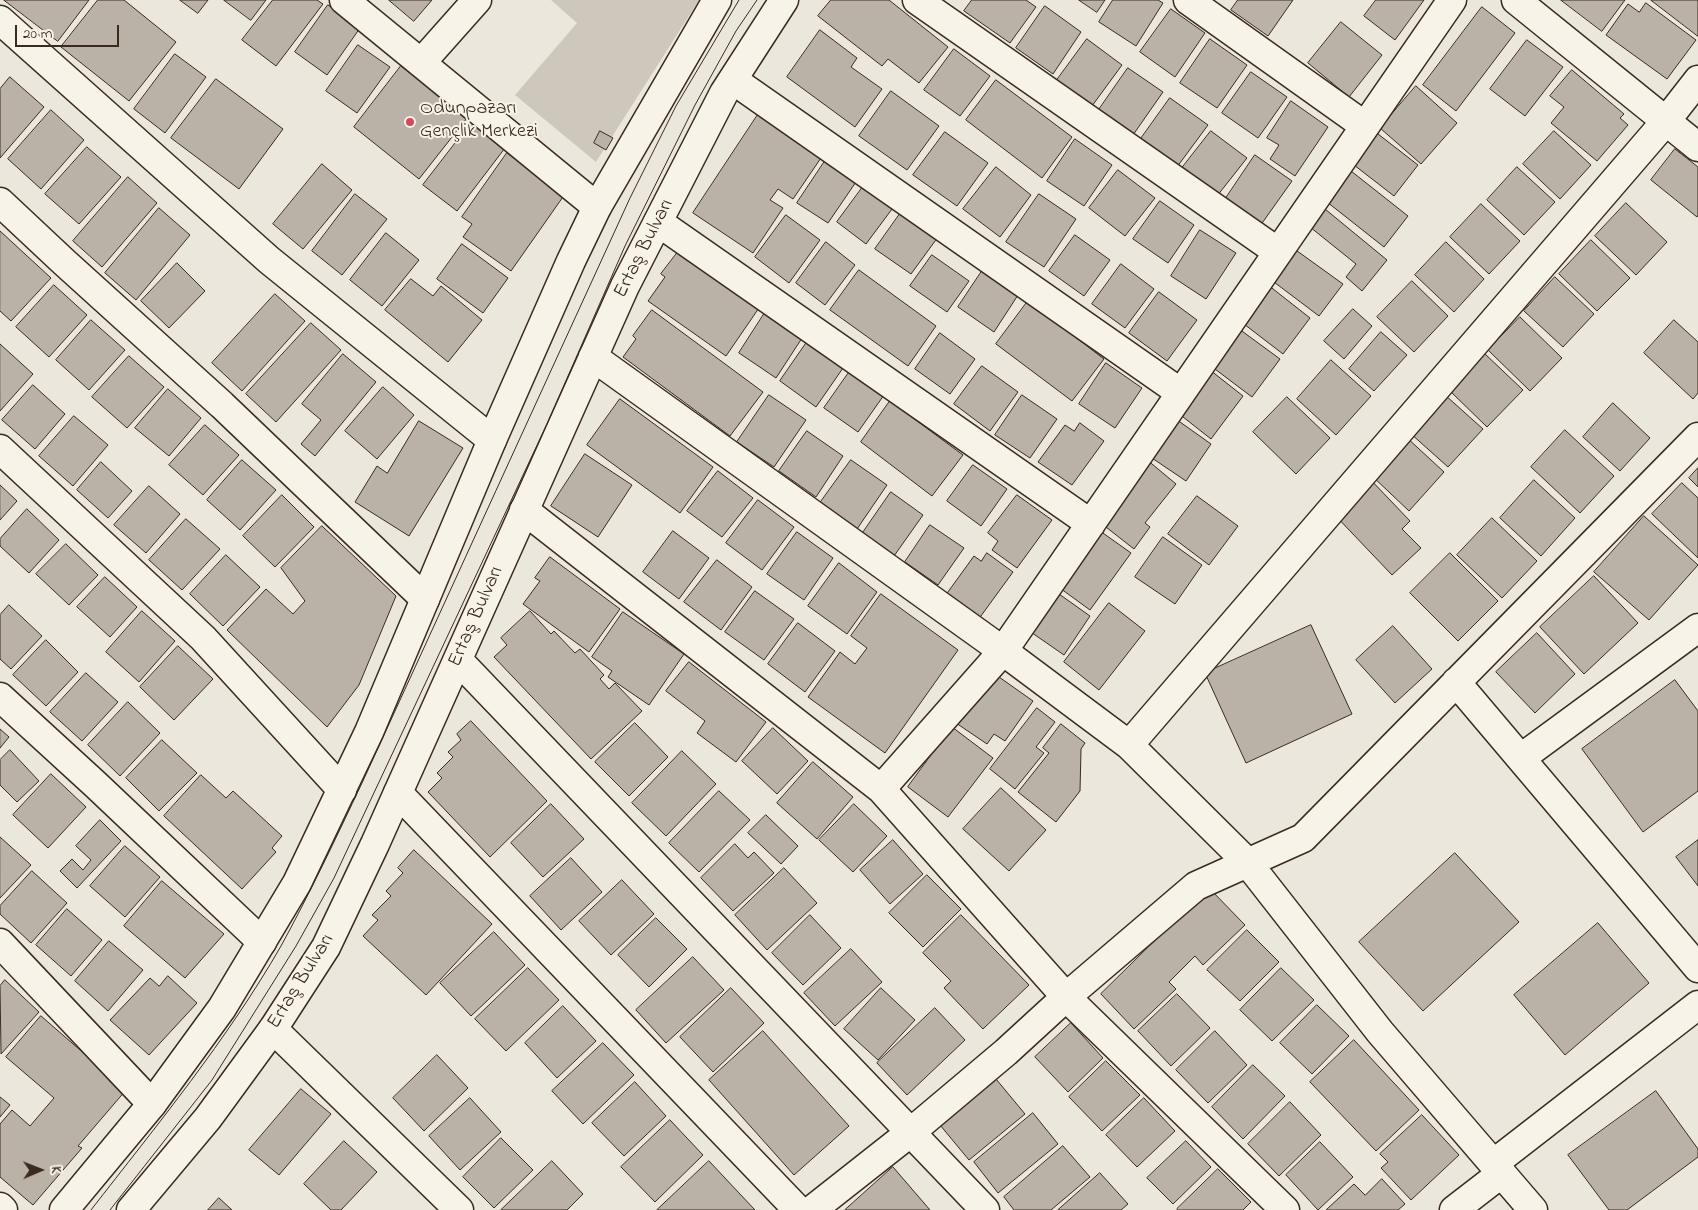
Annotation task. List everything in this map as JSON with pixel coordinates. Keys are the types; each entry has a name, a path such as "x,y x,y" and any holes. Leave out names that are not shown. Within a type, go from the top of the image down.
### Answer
{"street":[{"path":"344,0 597,207"},
{"path":"421,62 477,0"},
{"path":"64,1210 152,1104 222,1008 297,884 369,732 492,440 571,261 597,207 717,0"},
{"name":"Ertaş Bulvarı","path":"131,1210 208,1118 273,1029 326,947 398,793 625,286 724,93 784,0"},
{"path":"917,0 1278,252"},
{"path":"1188,0 1365,126"},
{"path":"881,789 1003,651 1452,0"},
{"path":"1516,0 1698,147"},
{"path":"0,20 269,260 492,440"},
{"path":"733,80 1181,393"},
{"path":"1129,745 1666,122 1698,80"},
{"path":"0,202 222,405 425,599"},
{"path":"658,222 1091,524"},
{"path":"593,357 1003,651 1129,745 1248,862 1380,1032 1533,1210"},
{"path":"812,1210 911,1132 1006,1052 1066,997 1196,886 1303,838 1698,437"},
{"path":"0,449 204,638 342,790"},
{"path":"524,510 881,789 1066,997 1285,1210"},
{"path":"1521,758 1698,628"},
{"path":"458,660 985,1210"},
{"path":"1456,682 1698,968"},
{"path":"0,697 262,942"},
{"path":"398,793 798,1210"},
{"path":"0,943 152,1104"},
{"path":"1454,1210 1497,1169 1698,1005"},
{"path":"273,1029 459,1210"},
{"path":"0,1207 3,1210"}],"shaded area":[{"path":"551,0 699,0 596,162 515,95 577,23"}],"building":[{"path":"4,0 89,0 58,41"},
{"path":"98,0 124,0 176,42 129,101 61,47"},
{"path":"180,0 208,0 198,13"},
{"path":"224,0 266,0 251,20"},
{"path":"273,0 317,0 323,4 276,66 242,40"},
{"path":"389,0 432,0 414,21"},
{"path":"831,0 889,0 948,47 919,83 888,59 882,66 818,16"},
{"path":"972,0 1026,0 1036,7 1010,43 964,11"},
{"path":"1079,0 1105,0 1097,12"},
{"path":"1113,0 1158,0 1163,3 1136,46 1099,22"},
{"path":"1238,0 1293,0 1268,36 1231,10"},
{"path":"1376,0 1424,0 1395,40 1364,16"},
{"path":"1561,0 1625,0 1602,31"},
{"path":"1651,0 1698,0 1698,36"},
{"path":"1646,3 1696,40 1667,79 1606,35 1628,4 1639,12"},
{"path":"328,5 360,28 327,75 295,52"},
{"path":"1045,6 1081,32 1053,74 1016,48"},
{"path":"1482,7 1515,33 1456,111 1423,85"},
{"path":"1171,9 1205,33 1175,77 1140,52"},
{"path":"1341,22 1382,55 1349,97 1308,63"},
{"path":"820,30 857,58 851,67 882,89 855,127 787,77"},
{"path":"1087,39 1122,65 1092,106 1057,80"},
{"path":"1210,39 1247,65 1217,108 1180,83"},
{"path":"1527,40 1563,67 1525,116 1490,89"},
{"path":"358,45 390,67 357,113 326,91"},
{"path":"954,49 990,76 960,116 924,90"},
{"path":"175,54 206,77 165,133 134,109"},
{"name":"Odunpazarı Gençlik Merkezi","path":"401,66 467,118 419,179 354,127"},
{"path":"1128,68 1163,92 1133,135 1098,111"},
{"path":"1572,70 1624,114 1620,118 1628,125 1597,161 1551,123 1564,107 1550,96"},
{"path":"1251,72 1287,97 1258,138 1222,113"},
{"path":"10,77 44,107 0,158 0,89"},
{"path":"216,79 283,129 239,189 171,138"},
{"path":"996,80 1072,137 1042,178 966,120"},
{"path":"1416,86 1457,123 1421,164 1380,128"},
{"path":"891,91 939,126 907,170 859,136"},
{"path":"1170,98 1208,125 1177,167 1140,140"},
{"path":"1291,101 1328,127 1295,176 1270,159 1279,145 1267,138"},
{"path":"51,110 84,140 41,189 8,159"},
{"path":"761,110 825,152 793,199 778,189 770,200 783,208 753,253 693,213"},
{"path":"474,119 505,148 457,211 423,185"},
{"path":"600,131 613,138 606,150 594,143"},
{"path":"1211,131 1247,158 1217,196 1182,168"},
{"path":"1554,131 1591,165 1560,199 1523,164"},
{"path":"945,132 988,163 957,206 913,175"},
{"path":"1378,134 1418,165 1394,196 1354,165"},
{"path":"1075,139 1112,165 1084,206 1047,181"},
{"path":"87,147 121,177 79,224 45,194"},
{"path":"1675,149 1698,167 1697,217 1651,180"},
{"path":"507,153 565,194 511,271 463,237 472,224 462,217"},
{"path":"829,155 860,176 828,223 797,203"},
{"path":"1255,155 1292,181 1260,226 1224,201"},
{"path":"322,164 352,190 303,249 273,224"},
{"path":"996,167 1031,195 1000,237 963,209"},
{"path":"1517,167 1555,202 1524,235 1487,200"},
{"path":"1118,170 1155,198 1125,236 1089,208"},
{"path":"1351,171 1408,216 1384,247 1327,202"},
{"path":"128,177 157,203 102,267 73,241"},
{"path":"865,184 895,205 866,244 837,222"},
{"path":"355,194 387,219 342,275 312,251"},
{"path":"1039,194 1076,219 1044,267 1006,242"},
{"path":"1160,201 1194,225 1168,263 1133,239"},
{"path":"1626,203 1667,242 1636,275 1595,236"},
{"path":"1481,204 1520,241 1489,274 1450,237"},
{"path":"159,208 190,235 136,300 105,273"},
{"path":"1325,209 1387,260 1362,291 1346,277 1356,264 1310,227"},
{"path":"902,211 938,237 911,274 875,249"},
{"path":"786,215 820,240 789,283 755,257"},
{"path":"1200,230 1236,253 1206,299 1171,276"},
{"path":"0,231 51,278 11,321 0,311"},
{"path":"386,233 419,260 382,306 350,280"},
{"path":"1075,235 1110,260 1084,296 1049,271"},
{"path":"1591,240 1630,278 1597,311 1559,274"},
{"path":"826,242 855,265 825,305 796,283"},
{"path":"1446,242 1484,279 1454,312 1415,275"},
{"path":"462,244 508,278 483,313 437,279"},
{"path":"681,248 761,305 726,356 648,301 665,277 661,274"},
{"path":"1293,248 1343,284 1319,316 1270,279"},
{"path":"932,255 969,281 947,312 910,286"},
{"path":"177,263 205,291 169,328 141,301"},
{"path":"1121,264 1154,289 1125,328 1092,304"},
{"path":"859,270 936,326 908,366 830,310"},
{"path":"982,271 1018,295 994,332 958,307"},
{"path":"1555,277 1594,314 1563,347 1524,311"},
{"path":"411,279 433,296 441,286 482,320 448,362 385,310"},
{"path":"1412,281 1448,316 1414,352 1377,317"},
{"path":"54,285 87,315 49,357 16,327"},
{"path":"1268,285 1310,318 1283,354 1240,321"},
{"path":"1159,292 1197,320 1167,361 1129,333"},
{"path":"275,294 305,321 242,391 212,363"},
{"path":"1028,301 1104,359 1072,401 996,344"},
{"path":"1353,309 1372,326 1344,359 1324,341"},
{"path":"652,310 763,392 730,436 623,357 636,339 633,336"},
{"path":"766,311 804,335 776,378 739,353"},
{"path":"1520,317 1562,358 1530,391 1488,350"},
{"path":"91,320 125,350 89,390 56,360"},
{"path":"1674,320 1698,342 1698,393 1693,399 1644,353"},
{"path":"311,323 341,350 276,422 246,394"},
{"path":"1235,326 1280,359 1252,397 1207,363"},
{"path":"1381,332 1407,355 1374,391 1349,369"},
{"path":"940,333 975,359 950,394 915,369"},
{"path":"807,342 843,368 816,407 780,381"},
{"path":"0,344 33,374 0,411"},
{"path":"1484,353 1523,390 1487,427 1449,390"},
{"path":"343,354 376,382 315,456 301,444 321,420 302,404"},
{"path":"129,356 164,387 127,428 92,397"},
{"path":"1331,360 1371,396 1336,435 1297,399"},
{"path":"1106,363 1142,388 1115,428 1079,404"},
{"path":"982,366 1018,392 990,431 954,404"},
{"path":"1210,370 1243,396 1211,439 1178,413"},
{"path":"850,371 884,395 858,432 824,408"},
{"path":"33,385 65,414 35,449 2,420"},
{"path":"383,387 414,415 377,459 345,431"},
{"path":"168,389 201,418 169,456 135,428"},
{"path":"769,395 806,420 774,467 737,442"},
{"path":"1022,395 1057,419 1030,458 995,435"},
{"path":"1445,395 1483,429 1448,467 1410,433"},
{"path":"1287,397 1330,438 1296,474 1253,432"},
{"path":"620,399 713,467 680,513 587,445"},
{"path":"890,401 963,455 932,496 861,442"},
{"path":"1613,403 1650,438 1620,471 1583,437"},
{"path":"74,416 108,445 73,486 39,456"},
{"path":"1173,417 1211,444 1186,481 1146,454"},
{"path":"419,421 463,448 409,536 355,502 377,466 387,473"},
{"path":"1080,423 1104,441 1072,485 1038,462 1065,425 1074,431"},
{"path":"205,425 239,455 203,495 169,465"},
{"path":"1565,430 1614,476 1580,513 1531,467"},
{"path":"807,431 843,456 816,497 779,471"},
{"path":"1405,436 1444,472 1409,511 1370,474"},
{"path":"585,454 632,485 598,537 551,506"},
{"path":"1146,459 1176,484 1145,523 1150,527 1134,549 1097,520"},
{"path":"242,460 276,490 240,530 207,500"},
{"path":"851,460 887,485 857,529 820,503"},
{"path":"101,462 132,491 108,518 77,490"},
{"path":"973,465 1007,489 981,526 947,501"},
{"path":"1698,468 1698,487 1689,478"},
{"path":"718,471 753,498 722,537 687,511"},
{"path":"1368,477 1410,521 1402,529 1421,548 1392,575 1331,511"},
{"path":"1534,480 1575,518 1541,556 1500,518"},
{"path":"1682,483 1698,498 1698,558 1652,514"},
{"path":"0,485 17,501 0,520"},
{"path":"149,486 180,514 146,553 114,525"},
{"path":"891,492 923,515 894,556 862,534"},
{"path":"282,495 314,527 275,567 243,536"},
{"path":"1017,495 1052,520 1017,568 992,550 998,541 988,533"},
{"path":"1197,496 1238,526 1209,565 1168,534"},
{"path":"758,500 794,527 762,570 726,543"},
{"path":"27,509 59,540 29,573 0,546 0,539"},
{"path":"1644,516 1698,565 1649,620 1594,572"},
{"path":"1492,518 1537,561 1502,598 1457,555"},
{"path":"186,519 220,549 182,590 149,560"},
{"path":"930,525 964,548 938,585 905,562"},
{"path":"322,526 396,596 359,685 327,727 227,630 266,589 293,614 305,601 281,568"},
{"path":"1093,526 1131,553 1090,610 1053,583"},
{"path":"673,531 709,558 679,599 643,572"},
{"path":"797,532 833,558 804,600 767,574"},
{"path":"1163,537 1202,565 1175,604 1135,577"},
{"path":"66,544 98,575 69,605 36,574"},
{"path":"987,553 1013,572 978,620 945,596 974,556 981,561"},
{"path":"1450,553 1498,601 1458,641 1410,593"},
{"path":"226,555 260,587 223,626 190,594"},
{"path":"550,557 620,609 589,652 523,604 540,581 535,578"},
{"path":"717,560 752,587 721,630 684,602"},
{"path":"839,563 877,592 847,634 808,606"},
{"path":"1594,576 1638,623 1584,674 1540,627"},
{"path":"105,577 137,607 110,637 77,607"},
{"path":"1052,589 1090,616 1064,655 1025,628"},
{"path":"755,591 794,619 764,660 725,632"},
{"path":"881,594 958,650 885,753 808,697 840,652 855,664 867,648 851,636"},
{"path":"1109,603 1145,631 1099,690 1064,662"},
{"path":"9,605 42,636 11,669 0,659 0,615"},
{"path":"142,611 175,641 139,682 106,652"},
{"path":"530,611 551,634 554,631 575,653 580,649 604,675 600,679 609,689 615,683 642,711 591,759 494,657 507,645 501,638"},
{"path":"623,612 684,654 649,705 608,677 612,671 592,657"},
{"path":"798,623 835,651 805,692 768,664"},
{"path":"1311,625 1352,714 1246,763 1205,673"},
{"path":"1393,626 1432,669 1395,703 1356,660"},
{"path":"1537,633 1575,674 1535,713 1496,672"},
{"path":"46,640 78,672 46,706 13,675"},
{"path":"178,646 213,679 174,720 140,687"},
{"path":"689,662 766,722 736,762 697,733 705,721 666,691"},
{"path":"992,672 1033,701 1005,741 994,734 987,744 956,723"},
{"path":"86,673 118,702 82,741 50,712"},
{"path":"1675,680 1698,711 1698,791 1643,832 1582,749"},
{"path":"128,702 160,733 120,776 88,745"},
{"path":"1037,708 1055,722 1036,747 1044,753 1015,789 990,769"},
{"path":"471,721 547,801 490,857 428,792 442,778 437,773 453,757 448,752 461,740 457,734"},
{"path":"635,723 668,757 629,796 595,762"},
{"path":"1061,724 1085,743 1081,749 1080,791 1056,822 1018,792 1049,753 1043,748"},
{"path":"952,727 993,758 948,817 908,787"},
{"path":"773,728 808,761 777,794 742,761"},
{"path":"0,729 9,737 0,748"},
{"path":"162,740 197,773 159,811 126,778"},
{"path":"10,750 39,781 17,802 0,785 0,760"},
{"path":"682,751 716,784 666,836 632,803"},
{"path":"813,762 853,797 817,839 777,803"},
{"path":"51,774 86,807 48,848 13,815"},
{"path":"201,775 226,798 233,791 282,836 272,848 276,852 242,889 164,816"},
{"path":"1001,788 1046,830 1009,871 963,829"},
{"path":"719,791 750,820 699,872 669,843"},
{"path":"551,804 584,839 543,877 511,843"},
{"path":"854,804 887,836 853,872 819,840"},
{"path":"766,815 798,846 781,864 748,833"},
{"path":"100,820 121,841 77,888 60,871 72,859 83,870 91,860 76,846"},
{"path":"0,837 31,865 0,898"},
{"path":"893,840 923,874 890,904 860,870"},
{"path":"1698,840 1698,886 1676,857"},
{"path":"735,844 748,858 754,852 774,873 733,911 701,878"},
{"path":"125,846 160,877 125,917 90,886"},
{"path":"414,850 492,924 426,995 363,936 378,920 372,915 391,896 386,891 403,873 398,868"},
{"path":"1455,853 1519,922 1423,1011 1359,942"},
{"path":"571,858 602,892 561,930 530,896"},
{"path":"784,868 817,903 767,950 735,915"},
{"path":"32,871 67,903 31,943 0,914 0,906"},
{"path":"927,875 961,909 923,947 889,913"},
{"path":"622,880 654,914 611,955 579,921"},
{"path":"162,881 224,934 185,978 124,926"},
{"path":"1209,888 1245,925 1203,965 1195,956 1169,982 1176,989 1134,1029 1101,994"},
{"path":"67,909 102,940 71,976 36,945"},
{"path":"810,915 841,948 803,985 772,953"},
{"path":"961,915 1029,985 983,1029 944,988 951,981 923,953"},
{"path":"656,918 687,949 649,987 618,955"},
{"path":"1598,923 1649,983 1565,1055 1514,995"},
{"path":"1247,930 1279,962 1240,1001 1207,970"},
{"path":"494,932 525,965 471,1016 440,983"},
{"path":"109,941 143,970 108,1011 75,981"},
{"path":"851,949 882,982 835,1026 804,993"},
{"path":"693,957 724,990 666,1043 636,1010"},
{"path":"528,968 559,1000 506,1051 475,1019"},
{"path":"1281,968 1314,1000 1272,1041 1240,1010"},
{"path":"168,976 197,1003 149,1055 110,1020 150,978 159,986"},
{"path":"5,980 39,1012 1,1054 0,986"},
{"path":"731,988 764,1023 713,1072 680,1037"},
{"path":"881,988 915,1020 878,1060 844,1029"},
{"path":"1177,994 1210,1028 1171,1066 1138,1031"},
{"path":"1317,1005 1349,1036 1312,1074 1280,1043"},
{"path":"563,1006 596,1041 557,1078 525,1043"},
{"path":"935,1008 965,1040 907,1095 877,1063"},
{"path":"41,1016 126,1090 78,1146 82,1148 33,1205 0,1177 0,1124 12,1110 30,1126 54,1098 6,1057"},
{"path":"1071,1023 1103,1058 1068,1092 1035,1057"},
{"path":"763,1031 849,1126 794,1175 709,1080"},
{"path":"1215,1031 1247,1065 1208,1103 1176,1070"},
{"path":"1354,1040 1419,1110 1376,1151 1310,1082"},
{"path":"603,1043 634,1075 583,1124 552,1091"},
{"path":"437,1055 468,1088 424,1131 393,1098"},
{"path":"1106,1061 1140,1095 1102,1131 1069,1097"},
{"path":"1253,1065 1285,1096 1243,1139 1212,1107"},
{"path":"996,1079 1025,1114 969,1160 940,1125"},
{"path":"635,1082 666,1116 624,1156 592,1123"},
{"path":"301,1089 331,1114 279,1175 249,1150"},
{"path":"1656,1091 1698,1149 1698,1157 1627,1210 1609,1210 1568,1155"},
{"path":"0,1097 10,1105 0,1117"},
{"path":"470,1098 501,1132 460,1170 429,1136"},
{"path":"1144,1098 1175,1131 1137,1167 1106,1135"},
{"path":"1290,1102 1321,1135 1279,1176 1248,1144"},
{"path":"1033,1113 1058,1144 998,1193 974,1162"},
{"path":"1422,1115 1459,1155 1411,1200 1381,1168 1388,1162 1380,1154"},
{"path":"670,1120 703,1155 655,1202 621,1167"},
{"path":"501,1138 533,1170 494,1208 463,1177"},
{"path":"344,1141 377,1172 341,1210 331,1210 304,1184"},
{"path":"1186,1141 1211,1167 1173,1204 1147,1178"},
{"path":"1320,1142 1353,1177 1318,1210 1286,1175"},
{"path":"1063,1146 1090,1177 1051,1210 1014,1210 1004,1197"},
{"path":"552,1161 583,1194 567,1210 501,1210"},
{"path":"709,1161 755,1210 657,1210"},
{"path":"893,1167 930,1210 845,1210"},
{"path":"1218,1169 1251,1202 1243,1210 1177,1209"},
{"path":"1100,1173 1128,1204 1121,1210 1058,1210"},
{"path":"1382,1179 1405,1204 1398,1210 1326,1210 1354,1184 1365,1195"},
{"path":"219,1198 232,1210 208,1210"}],"tram line":[{"path":"91,1210 215,1048 260,981 292,926 362,783 630,198 676,106 739,0"},
{"path":"110,1210 212,1080 296,946 334,878 547,424 625,246 695,105 736,31 757,0"}],"place":[{"name":"Odunpazarı Gençlik Merkezi","path":"410,122"}]}
